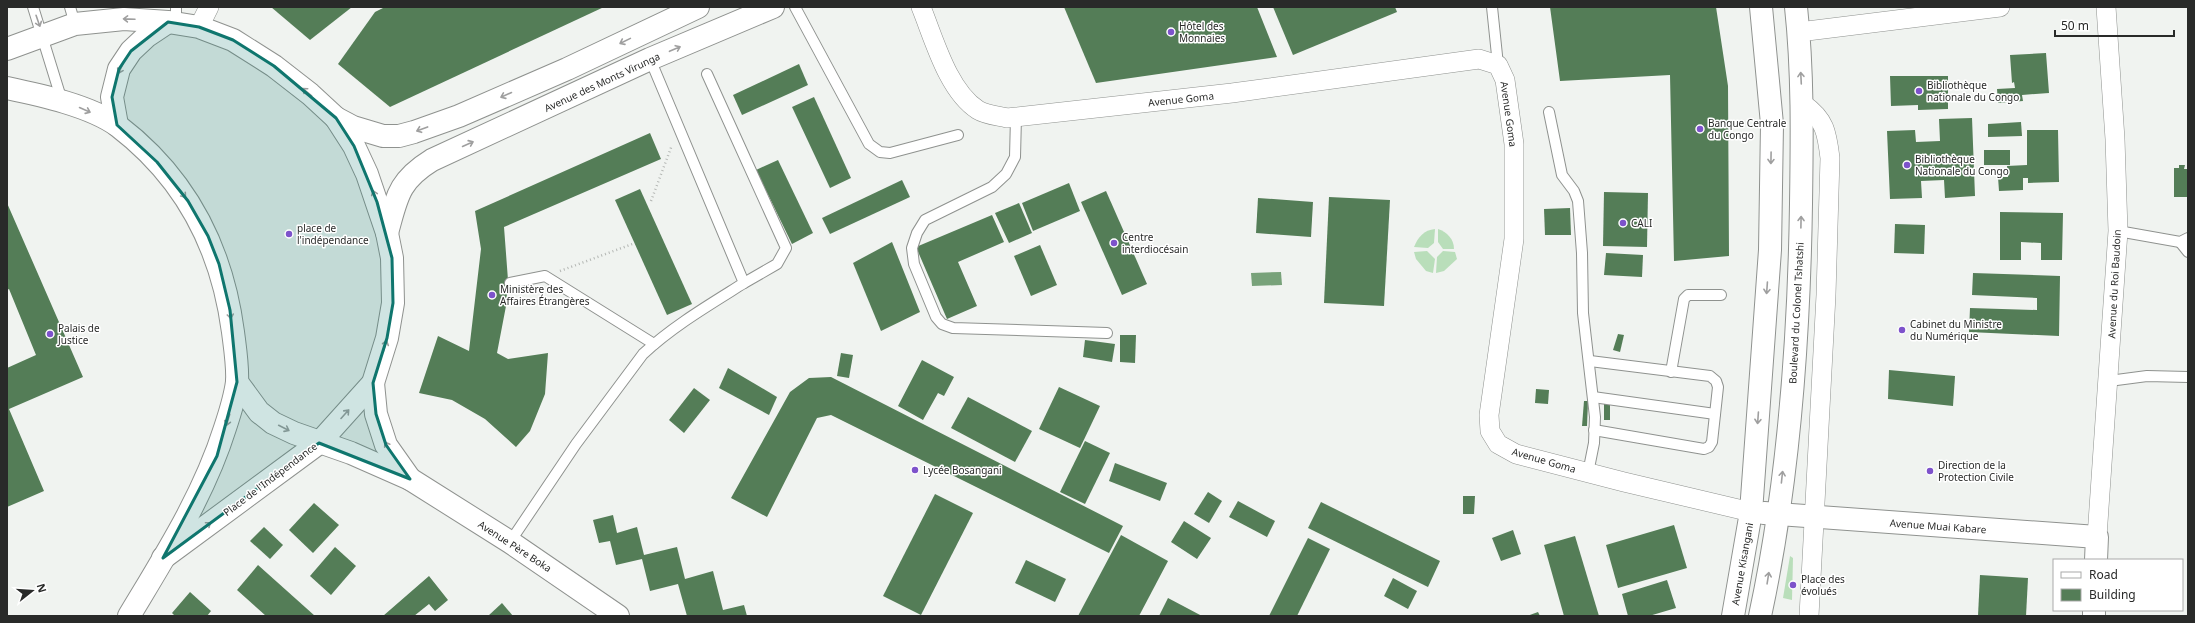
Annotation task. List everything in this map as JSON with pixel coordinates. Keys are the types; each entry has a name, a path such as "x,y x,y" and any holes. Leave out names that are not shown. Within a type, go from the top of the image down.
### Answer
{"street":[{"path":"199,28 209,7"},
{"path":"336,118 367,132 383,136 399,136 459,116 568,69 698,7"},
{"name":"Avenue des Monts Virunga","path":"387,234 397,197 406,181 414,171 432,160 650,59 773,7"},
{"name":"Avenue Goma","path":"921,7 953,84 965,99 979,110 1007,118 1232,93 1480,59 1498,65 1505,80 1514,144 1514,239 1489,415 1490,431 1498,444 1516,454 1751,512 1778,516"},
{"path":"1751,512 1770,250 1772,124 1761,7"},
{"name":"Boulevard du Colonel Tshatshi","path":"1760,616 1778,516 1791,394 1800,274 1802,104 1799,32 1796,7"},
{"path":"1799,32 2000,7"},
{"name":"Avenue du Roi Baudoin","path":"2096,559 2118,231 2115,139 2106,7"},
{"name":"Place de l'Indépendance","path":"7,49 43,36 72,16 124,19 167,18 233,40 274,66 310,94 336,118 354,146 367,174 387,234 392,258 392,303 387,338 373,383 319,443 164,558"},
{"path":"117,126 112,97 119,70 130,51 167,18"},
{"path":"7,88 62,101 117,126 157,162 188,201 208,236 219,264 230,310 237,382 229,415 216,456 164,558 129,616"},
{"path":"1802,104 1813,111 1821,121 1827,137 1830,158 1826,295 1809,616"},
{"path":"237,382 258,412 287,430 319,443 350,453 410,479"},
{"path":"373,383 376,414 386,445 410,479"},
{"name":"Avenue Père Boka","path":"410,479 510,542 618,616"},
{"name":"Avenue Kisangani","path":"1733,616 1751,512"},
{"name":"Avenue Muai Kabare","path":"1778,516 2097,538"}],"lane":[{"path":"33,7 62,101"},
{"path":"795,7 869,144 880,152 890,153 958,136"},
{"path":"1492,7 1498,65"},
{"path":"650,59 678,129 744,283"},
{"path":"510,542 576,444 643,354 654,344 699,312 777,264 786,248 706,74"},
{"path":"1549,112 1562,175 1574,191 1578,201 1582,253 1583,312 1594,397 1594,430 1588,472"},
{"path":"1016,117 1015,157 1006,174 992,187 925,220 917,233 912,248 914,264 936,317 942,324 953,328 1107,333"},
{"path":"2118,231 2184,240 2188,252"},
{"path":"510,283 545,276 654,344"},
{"path":"1671,372 1684,299 1688,295 1721,295"},
{"path":"1590,361 1710,376 1716,381 1718,387 1712,442 1709,447 1704,449 1594,430"},
{"path":"2109,381 2147,376 2188,377"},
{"path":"1594,397 1715,414"}],"path":[{"path":"651,201 678,129"},
{"path":"545,276 635,243"}],"highlighted area":[{"path":"168,22 199,27 233,40 274,66 336,118 354,146 377,202 392,258 393,303 387,338 373,383 376,414 386,445 410,479 319,443 163,558 217,456 237,382 230,310 219,264 208,236 188,201 157,162 117,125 112,97 119,69 131,51"}],"shaded area":[{"path":"1435,229 1434,243 1428,248 1414,247 1417,240 1422,235"},
{"path":"1438,229 1449,236 1453,242 1454,249 1443,249 1438,242"},
{"path":"1427,251 1435,259 1433,273 1426,271 1416,259 1414,252"},
{"path":"1443,251 1455,252 1457,259 1444,271 1436,273 1437,257"},
{"path":"1281,272 1282,285 1252,286 1251,273"},
{"path":"1790,556 1793,558 1792,600 1783,598"}],"building":[{"path":"271,7 352,7 310,40"},
{"path":"385,7 604,7 390,107 338,64 375,12"},
{"name":"Hôtel des Monnaies","path":"1064,7 1257,7 1277,57 1096,83"},
{"path":"1273,7 1395,7 1397,12 1293,55"},
{"name":"Banque Centrale du Congo","path":"1550,7 1716,7 1728,86 1729,256 1674,261 1670,75 1560,81"},
{"path":"2046,53 2049,93 2022,95 2023,101 1998,103 1997,89 2015,88 2014,82 2012,83 2010,55"},
{"path":"799,64 808,85 742,115 733,95"},
{"name":"Bibliothèque nationale du Congo","path":"1890,76 1948,76 1948,109 1918,110 1918,105 1891,106"},
{"path":"814,97 851,178 830,188 792,107"},
{"path":"1972,118 1975,196 1945,198 1944,180 1921,181 1922,198 1890,199 1887,131 1915,130 1916,142 1940,141 1939,119"},
{"path":"2021,122 2022,136 1988,137 1988,124"},
{"path":"2027,130 2058,130 2059,182 2028,183 2028,178 2023,178 2023,190 1999,191 1998,177 2008,177 2007,166 2027,165"},
{"name":"Ministère des Affaires Étrangères","path":"650,133 661,159 504,227 508,280 506,306 497,353 508,359 548,353 545,394 530,431 516,447 485,419 452,400 419,393 438,336 469,351 481,249 475,211"},
{"path":"1984,150 2010,150 2010,165 1984,165"},
{"path":"778,160 813,233 792,244 756,170"},
{"path":"2179,165 2185,165 2184,169 2188,169 2188,197 2174,197 2174,168 2179,168"},
{"path":"902,180 910,197 830,234 822,218"},
{"path":"1069,183 1080,211 1033,231 1022,203"},
{"path":"640,189 692,304 667,315 615,200"},
{"name":"Centre interdiocésain","path":"1106,191 1147,284 1122,295 1081,202"},
{"path":"1604,192 1648,193 1647,247 1603,246"},
{"path":"1329,197 1390,200 1384,306 1324,303"},
{"path":"1258,198 1313,202 1311,237 1256,233"},
{"path":"7,203 83,377 9,409 44,491 7,507 7,368 36,355 9,289 7,290"},
{"path":"1019,203 1032,233 1009,243 995,213"},
{"path":"1570,208 1571,235 1545,235 1544,209"},
{"path":"2000,212 2063,213 2062,260 2041,260 2041,243 2021,242 2021,260 2000,260"},
{"path":"992,215 1004,242 958,262 977,306 947,319 916,247"},
{"path":"1895,224 1925,225 1924,254 1894,253"},
{"path":"892,242 920,312 881,331 853,263"},
{"path":"1040,245 1057,285 1031,296 1014,256"},
{"path":"1606,253 1643,255 1642,277 1604,275"},
{"path":"1973,273 2060,276 2059,336 1969,332 1970,308 2037,310 2037,298 1972,295"},
{"path":"1618,334 1624,335 1620,352 1613,350"},
{"path":"1120,335 1136,335 1135,363 1120,362"},
{"path":"1085,340 1115,344 1112,362 1083,357"},
{"path":"841,353 853,355 849,378 837,376"},
{"path":"922,360 954,377 944,396 938,393 923,420 898,406"},
{"path":"728,368 777,397 769,415 719,388"},
{"path":"1889,370 1955,376 1953,406 1888,399"},
{"path":"831,377 1123,526 1109,553 831,415 817,418 767,517 731,498 790,392 809,378"},
{"path":"1059,387 1100,406 1080,448 1039,429"},
{"path":"694,388 710,400 684,433 669,420"},
{"path":"1536,389 1549,390 1548,404 1535,403"},
{"path":"968,397 1032,431 1015,462 951,428"},
{"path":"1584,401 1588,401 1587,426 1582,426"},
{"path":"1604,401 1610,401 1610,420 1604,420"},
{"path":"1085,441 1110,453 1085,504 1060,492"},
{"path":"1115,463 1167,483 1160,501 1109,481"},
{"path":"1208,492 1222,501 1209,523 1194,514"},
{"path":"935,494 973,513 921,615 883,596"},
{"path":"1463,496 1475,496 1474,514 1463,514"},
{"path":"1238,501 1275,521 1267,537 1229,517"},
{"path":"1321,502 1440,561 1428,587 1308,528"},
{"path":"314,503 339,525 313,553 289,530"},
{"path":"613,515 617,533 637,527 644,555 677,547 685,579 713,571 723,610 744,605 747,616 687,616 678,584 650,591 642,559 616,565 610,541 599,543 593,520"},
{"path":"1184,521 1211,538 1197,559 1171,542"},
{"path":"1674,525 1687,568 1618,588 1606,545"},
{"path":"264,527 283,545 270,559 250,541"},
{"path":"1513,530 1521,554 1501,561 1492,538"},
{"path":"1121,535 1168,561 1139,616 1078,616"},
{"path":"1575,536 1599,616 1564,616 1544,545"},
{"path":"1308,538 1330,549 1297,616 1269,616"},
{"path":"335,547 356,566 331,595 310,576"},
{"path":"1026,560 1066,579 1055,602 1015,583"},
{"path":"258,565 315,616 266,616 237,590"},
{"path":"1980,575 2028,578 2026,616 1978,616"},
{"path":"429,576 448,600 435,611 429,604 414,616 383,616"},
{"path":"1393,578 1417,591 1408,609 1384,596"},
{"path":"1667,580 1676,608 1649,616 1628,616 1622,594"},
{"path":"190,592 211,611 207,616 175,616 172,613"},
{"path":"1168,598 1202,616 1159,616"},
{"path":"502,603 513,616 488,616"},
{"path":"1538,612 1540,616 1527,616"}],"place":[{"name":"Hôtel des Monnaies","path":"1171,32"},
{"name":"Bibliothèque nationale du Congo","path":"1919,91"},
{"name":"Banque Centrale du Congo","path":"1700,129"},
{"name":"Bibliothèque Nationale du Congo","path":"1907,165"},
{"name":"CALI","path":"1623,223"},
{"name":"place de l'indépendance","path":"289,234"},
{"name":"Centre interdiocésain","path":"1114,243"},
{"name":"Ministère des Affaires Étrangères","path":"492,295"},
{"name":"Cabinet du Ministre du Numérique","path":"1902,330"},
{"name":"Palais de Justice","path":"50,334"},
{"name":"Lycée Bosangani","path":"915,470"},
{"name":"Direction de la Protection Civile","path":"1930,471"},
{"name":"Place des évolués","path":"1793,585"}]}
